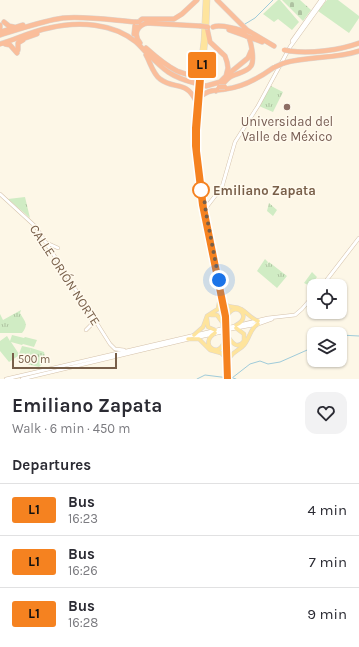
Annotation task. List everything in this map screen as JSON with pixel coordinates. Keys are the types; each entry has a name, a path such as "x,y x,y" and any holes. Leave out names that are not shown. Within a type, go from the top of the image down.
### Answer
{"highway":[{"path":"196,82 195,77 167,65 149,51 140,43 136,35 139,27 150,23 178,20 192,9 198,0"},
{"path":"198,0 175,19 146,19 140,20 136,24 134,37 144,50 164,69 178,78 196,82 205,86 220,88 242,85 274,68"},
{"path":"217,0 247,30 274,46"},
{"path":"0,32 33,23 64,18 80,18 225,29 290,51 306,52 359,44"},
{"path":"0,36 42,22"},
{"path":"1,25 17,27"},
{"path":"2,44 43,29 73,25 103,27 119,32 138,43"},
{"path":"210,28 217,25 244,32 248,36 254,59 250,68 230,77 220,88"},
{"path":"210,28 210,42 226,59 228,68 226,76"},
{"path":"2,44 34,36 43,29"},
{"path":"2,44 10,45 18,51 18,43 25,39"},
{"path":"205,86 218,83 248,58 251,48"},
{"path":"144,50 158,78 167,83 187,89 198,100 206,92 238,84 284,63 359,51"},
{"path":"149,51 164,69"}],"main road":[{"path":"198,100 196,82 204,44 210,28 206,0"},
{"path":"206,0 204,44 194,142 210,252 222,312 222,329"},
{"path":"204,210 222,187 235,144 289,46 322,0"},
{"name":"CALLE ORIÓN NORTE","path":"0,194 36,226 112,347 118,350 130,350"},
{"path":"204,210 227,318 228,336 226,378"},
{"path":"327,279 359,238"},
{"path":"45,242 58,248"},
{"path":"194,335 200,331 207,316 216,311 219,306 209,255 210,252"},
{"path":"224,302 229,307 241,309 258,322"},
{"path":"22,379 188,340 222,329 272,318 287,317 297,314 307,303"},
{"path":"227,318 229,312 232,310 236,309 240,311 244,316 241,323 236,327"},
{"path":"215,332 208,327 207,323 208,318 211,315 216,314 219,316 222,329 230,379"},
{"path":"86,330 91,325 92,317"},
{"path":"227,357 244,344 252,328 258,322"},
{"path":"228,336 234,344 238,346 243,343 245,339 244,334 236,327"},
{"path":"6,379 194,335 215,332"},
{"path":"215,332 208,341 212,349 217,350 221,348 224,339"},
{"path":"188,340 200,339 210,350 221,353 227,357"}],"green space":[{"path":"278,0 280,0 299,22 292,30 278,19 274,22 263,14"},
{"path":"282,0 300,0 311,10 303,21"},
{"path":"327,0 338,0 359,16 349,33 318,11"},
{"path":"271,86 283,92 273,112 259,106"},
{"path":"25,197 30,218 8,199"},
{"path":"269,203 277,210 273,216 267,211"},
{"path":"265,259 268,262 266,266 269,262 287,276 277,288 257,271"},
{"path":"312,272 317,277 315,279 307,279 307,284 304,283"},
{"path":"21,310 20,313 26,325 22,333 0,333 0,314 3,320"},
{"path":"12,335 37,340 34,347 11,342 19,354 22,346 31,348 27,363 17,360 18,356 9,362 0,351 0,341 7,336 10,341"},
{"path":"31,348 44,352 44,360 39,367 27,364"}],"waterway":[{"path":"245,24 255,18 273,0"},
{"path":"347,335 359,336"},
{"path":"232,378 250,364 260,361 268,364 280,362 307,350"},
{"path":"197,379 205,375 229,378"}],"bus line":[{"name":"L1","path":"227,379 225,317 200,194 195,146 200,67 202,65 196,137 197,151 204,208 226,316 228,379"}],"place":[{"name":"Universidad del Valle de México","path":"287,107"},
{"name":"Emiliano Zapata","path":"201,190"}],"route":[{"path":"201,190 203,190 219,280"}]}
